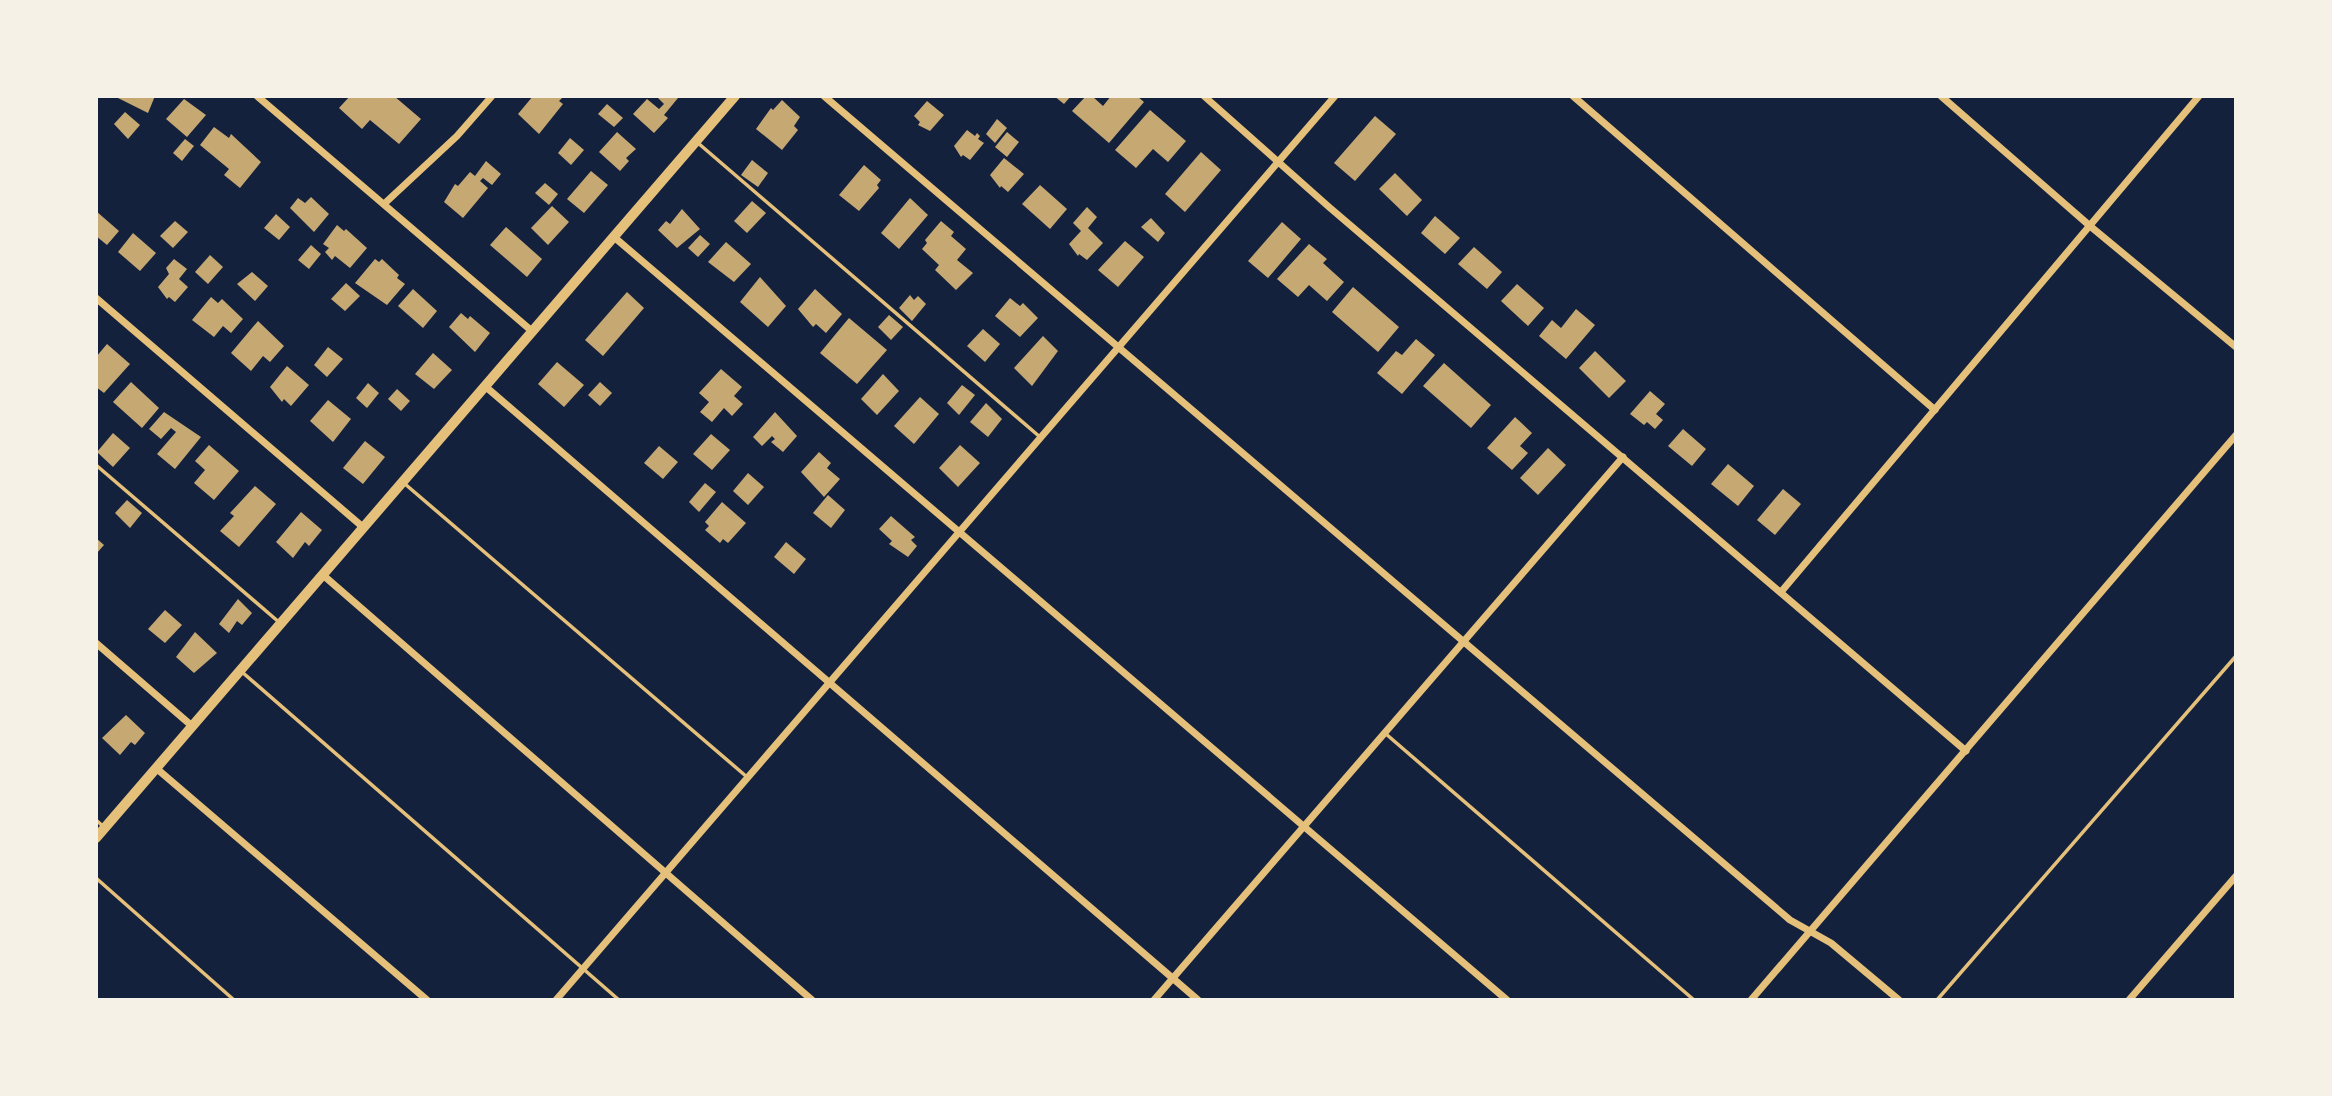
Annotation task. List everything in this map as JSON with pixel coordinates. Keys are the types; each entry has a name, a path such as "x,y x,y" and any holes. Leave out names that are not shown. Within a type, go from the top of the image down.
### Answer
{"street":[{"path":"384,204 457,136 492,96"},
{"path":"96,838 736,96"},
{"path":"824,96 1780,912 1831,943 1899,1000"},
{"path":"1204,96 1966,751"},
{"path":"556,1000 1335,96"},
{"path":"1573,96 1935,410"},
{"path":"1941,96 2090,226 2236,347"},
{"path":"1781,592 2199,96"},
{"path":"260,97 533,332"},
{"path":"614,237 1507,1000"},
{"path":"96,298 365,528"},
{"path":"485,387 1198,1000"},
{"path":"1751,1000 2236,435"},
{"path":"1154,1000 1623,457"},
{"path":"323,575 812,1000"},
{"path":"96,643 192,726"},
{"path":"156,768 427,1000"},
{"path":"2129,1000 2236,876"}],"lane":[{"path":"696,142 1041,438"},
{"path":"96,465 281,624"},
{"path":"404,482 748,778"},
{"path":"1937,1000 2236,656"},
{"path":"240,671 619,1000"},
{"path":"1384,732 1694,1000"},
{"path":"96,820 105,828"},
{"path":"96,878 234,1000"}],"building":[{"path":"114,96 155,96 148,113"},
{"path":"350,96 394,96 421,119 399,144 370,120 362,129 339,108"},
{"path":"533,96 564,96 559,101 563,104 539,134 518,114"},
{"path":"656,96 678,98 664,115 668,118 654,133 633,114 647,99 659,109 664,104"},
{"path":"1054,96 1071,96 1064,104"},
{"path":"1086,96 1092,96 1103,106 1111,96 1137,96 1144,102 1109,143 1072,111"},
{"path":"184,99 206,115 187,137 166,119"},
{"path":"782,100 800,117 794,126 798,130 782,150 756,129 771,108 773,110"},
{"path":"927,101 944,115 930,131 918,125 920,122 914,116"},
{"path":"607,104 623,118 614,127 598,114"},
{"path":"1150,110 1186,141 1168,162 1153,149 1136,168 1115,150"},
{"path":"125,112 140,125 128,139 114,124"},
{"path":"1375,116 1396,134 1355,181 1334,163"},
{"path":"997,119 1007,128 995,143 986,134"},
{"path":"214,127 229,138 231,134 261,162 240,188 224,175 229,169 200,145"},
{"path":"967,130 975,136 977,133 980,136 978,139 984,143 970,160 963,155 961,157 954,146"},
{"path":"617,132 636,149 626,158 629,161 620,171 599,152"},
{"path":"1007,132 1019,142 1007,157 995,147"},
{"path":"570,138 584,150 571,165 558,153"},
{"path":"185,139 194,146 182,161 173,153"},
{"path":"1201,152 1221,170 1185,212 1165,194"},
{"path":"1004,158 1024,174 1008,192 1001,186 1000,188 990,175"},
{"path":"752,160 768,173 758,187 741,175"},
{"path":"486,161 501,174 492,185 483,178 480,181 488,188 463,218 444,202 455,184 458,186 470,172 475,176"},
{"path":"864,165 881,180 877,185 879,188 859,211 839,195"},
{"path":"591,171 608,185 584,213 567,199"},
{"path":"1395,173 1422,200 1407,216 1379,189"},
{"path":"545,183 558,194 549,205 535,193"},
{"path":"1040,185 1067,209 1050,229 1022,204"},
{"path":"311,197 329,214 314,232 290,208 298,198 305,203"},
{"path":"910,198 928,215 899,249 881,233"},
{"path":"752,201 766,213 747,233 734,221"},
{"path":"552,206 569,222 548,245 531,228"},
{"path":"1087,207 1097,217 1088,228 1103,243 1087,260 1079,254 1078,256 1069,244 1081,231 1073,223"},
{"path":"682,209 700,229 677,248 658,230 666,221 670,224"},
{"path":"96,211 119,231 107,245 96,236"},
{"path":"276,214 290,227 279,240 264,228"},
{"path":"1435,216 1460,238 1445,254 1421,233"},
{"path":"1151,218 1165,233 1158,242 1141,227"},
{"path":"175,221 188,232 173,248 160,236"},
{"path":"941,221 954,232 951,236 966,249 957,260 973,273 956,290 935,270 939,265 922,249 927,243 925,240"},
{"path":"1282,222 1301,239 1268,278 1248,261"},
{"path":"337,225 344,231 346,229 367,248 350,268 335,256 332,260 325,252 329,248 323,244"},
{"path":"506,227 542,259 527,277 490,245"},
{"path":"133,233 156,253 140,271 118,252"},
{"path":"700,235 710,244 698,257 688,248"},
{"path":"1125,241 1144,257 1118,287 1098,270"},
{"path":"726,242 751,264 734,282 708,262"},
{"path":"1309,244 1327,259 1323,263 1344,282 1327,301 1309,285 1298,297 1277,279"},
{"path":"311,245 321,254 309,269 298,260"},
{"path":"1474,247 1502,272 1487,289 1458,264"},
{"path":"210,255 223,267 208,284 195,272"},
{"path":"174,259 187,269 179,279 188,287 175,302 169,297 167,299 158,287 169,274 166,268"},
{"path":"375,259 379,262 382,259 405,284 387,305 355,283"},
{"path":"252,272 268,286 255,301 237,284"},
{"path":"760,277 786,306 768,327 740,302"},
{"path":"346,283 360,296 345,311 331,299"},
{"path":"1517,284 1544,308 1528,326 1501,301"},
{"path":"1353,287 1399,327 1378,352 1332,312"},
{"path":"413,289 437,311 423,328 398,306"},
{"path":"815,289 842,314 826,333 816,324 813,327 798,309"},
{"path":"627,292 644,308 603,356 585,340"},
{"path":"910,295 914,300 918,296 926,304 912,321 899,308"},
{"path":"211,297 218,303 222,299 243,319 231,333 223,326 214,337 192,320"},
{"path":"1010,298 1020,306 1023,303 1038,318 1020,337 995,316"},
{"path":"1576,309 1595,325 1566,359 1539,336 1552,320 1561,328"},
{"path":"461,313 468,319 470,316 490,333 475,352 449,327"},
{"path":"889,315 903,327 891,340 878,327"},
{"path":"849,318 887,350 857,384 820,353"},
{"path":"258,321 284,346 270,362 263,356 251,371 231,353"},
{"path":"983,329 1000,344 985,362 967,346"},
{"path":"1043,336 1058,351 1032,386 1014,368"},
{"path":"1416,339 1435,355 1402,394 1377,373 1396,351 1402,355"},
{"path":"107,344 130,364 104,393 96,387 96,357"},
{"path":"328,347 343,359 327,377 314,365"},
{"path":"1595,351 1626,381 1609,398 1579,368"},
{"path":"433,353 452,370 434,389 415,374"},
{"path":"557,362 584,385 564,407 538,384"},
{"path":"1444,363 1491,405 1471,428 1423,386"},
{"path":"287,366 309,385 291,406 284,399 282,402 270,387"},
{"path":"721,369 742,387 734,396 743,404 732,416 724,408 712,422 700,412 709,402 699,393"},
{"path":"883,374 899,391 877,415 861,399"},
{"path":"131,382 159,408 142,428 113,402"},
{"path":"600,382 612,393 600,406 588,395"},
{"path":"368,383 379,393 367,408 356,398"},
{"path":"962,385 975,395 959,415 947,403"},
{"path":"397,389 410,401 401,411 388,399"},
{"path":"1650,391 1665,404 1656,414 1663,420 1655,429 1647,422 1644,425 1630,414"},
{"path":"920,397 939,414 914,444 894,426"},
{"path":"328,400 351,419 333,442 310,421"},
{"path":"986,403 1002,419 988,437 970,422"},
{"path":"164,412 201,437 175,469 157,454 176,432 171,428 161,439 149,429"},
{"path":"775,412 797,436 783,452 771,442 775,439 772,436 762,446 753,437"},
{"path":"1515,417 1532,433 1520,446 1528,453 1512,470 1487,448"},
{"path":"1683,429 1706,449 1692,466 1668,446"},
{"path":"113,433 130,448 113,467 97,452"},
{"path":"711,434 730,450 712,470 693,454"},
{"path":"365,441 385,457 363,484 343,468"},
{"path":"209,445 239,471 214,500 194,483 205,470 195,461"},
{"path":"960,445 980,463 958,487 939,468"},
{"path":"659,446 678,462 663,479 644,463"},
{"path":"1548,448 1566,465 1538,495 1520,478"},
{"path":"819,452 831,463 827,468 840,479 824,497 801,472"},
{"path":"1728,464 1754,486 1738,506 1711,484"},
{"path":"748,473 764,487 748,505 733,491"},
{"path":"705,483 716,492 699,512 689,502"},
{"path":"255,486 276,504 239,547 220,531 234,516 230,513"},
{"path":"1783,489 1801,504 1775,535 1757,520"},
{"path":"828,495 845,510 831,528 813,513"},
{"path":"127,500 142,513 130,528 115,513"},
{"path":"722,502 746,523 728,543 723,539 720,543 705,530 709,526 705,522"},
{"path":"301,512 322,530 309,546 305,542 293,558 276,542"},
{"path":"891,516 915,537 911,540 917,546 908,557 889,544 892,541 879,529"},
{"path":"96,538 104,545 96,554"},
{"path":"786,542 806,559 794,574 774,557"},
{"path":"238,599 252,613 242,625 237,621 229,633 219,624"},
{"path":"165,610 182,625 165,643 148,629"},
{"path":"195,632 217,653 194,673 176,657"},
{"path":"126,715 145,733 135,745 131,742 120,755 102,738"}]}
